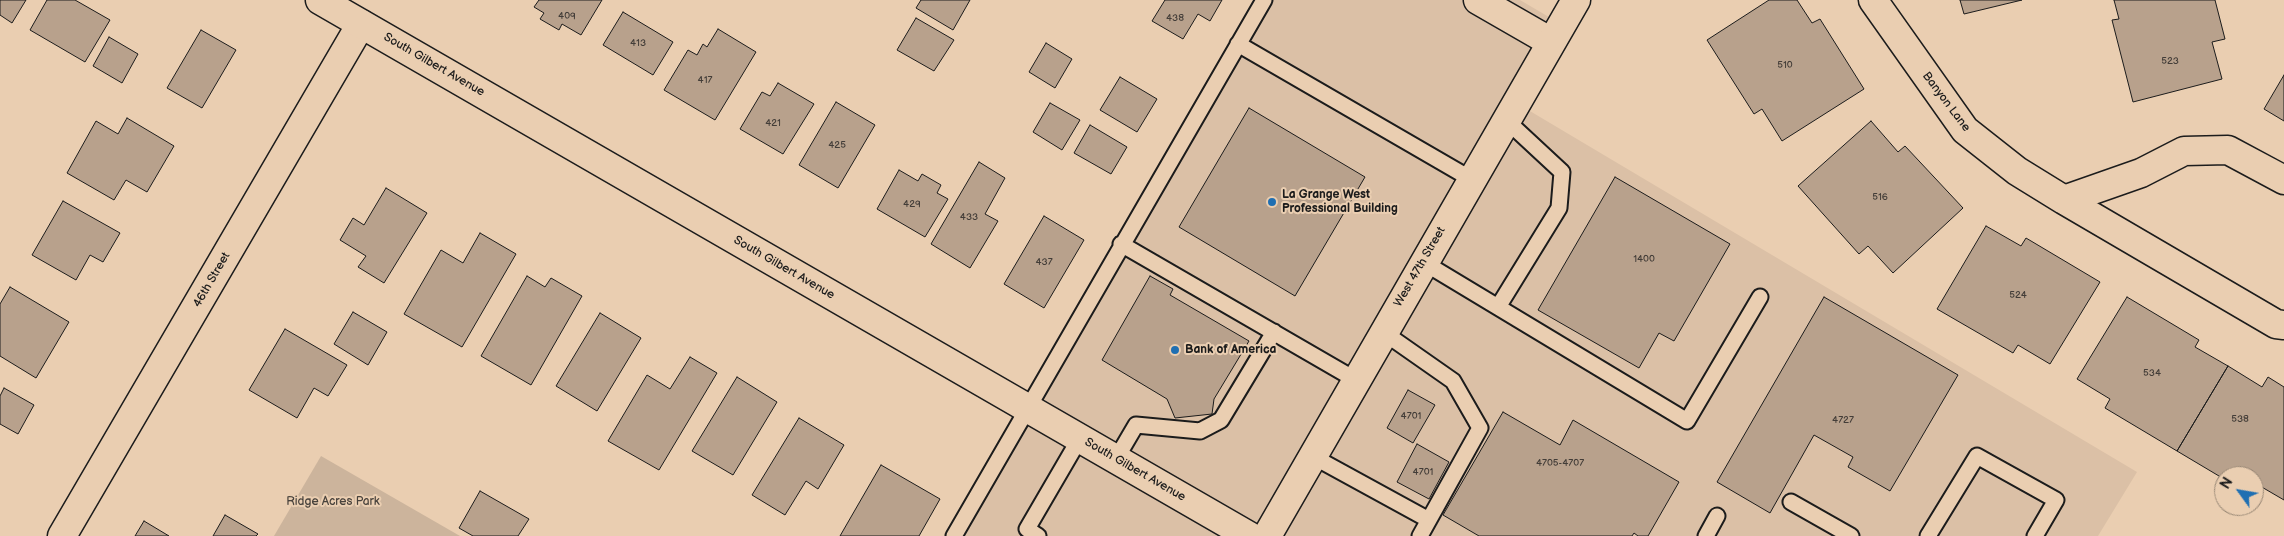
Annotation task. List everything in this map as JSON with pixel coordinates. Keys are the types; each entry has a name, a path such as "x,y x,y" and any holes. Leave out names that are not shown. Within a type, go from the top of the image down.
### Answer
{"street":[{"name":"South Gilbert Avenue","path":"320,0 1249,536"},
{"path":"1478,0 1551,42"},
{"name":"West 47th Street","path":"1267,536 1471,178 1576,0"},
{"name":"Banyon Lane","path":"1873,0 1965,130 2017,171 2064,200 2276,324 2284,325"},
{"name":"46th Street","path":"62,536 361,24"},
{"path":"2064,200 2141,173 2184,151 2228,150 2284,180"}],"lane":[{"path":"954,536 1264,0"},
{"path":"1238,44 1471,178"},
{"path":"1498,307 1559,208 1562,172 1506,120"},
{"path":"1122,244 1356,380"},
{"path":"1423,262 1687,421 1760,298"},
{"path":"1116,459 1136,425 1200,431 1221,420 1274,332"},
{"path":"1383,332 1453,381 1480,428 1420,536"},
{"path":"1038,536 1027,529 1080,438"},
{"path":"1312,456 1429,520"},
{"path":"1928,536 1977,456 2056,500 2035,536"},
{"path":"1790,502 1851,536"},
{"path":"1706,536 1717,516"}],"shaded area":[{"path":"1257,0 1520,0 1554,20 1508,98 2137,472 2098,536 945,536"}],"green space":[{"name":"Ridge Acres Park","path":"321,456 460,536 274,536"}],"building":[{"path":"0,0 26,0 12,23 0,15"},
{"path":"47,0 75,0 110,20 85,62 30,30"},
{"path":"539,0 602,0 581,35 562,24 559,30 540,19 544,13 534,7"},
{"path":"921,0 970,0 953,30 916,8"},
{"path":"1165,0 1222,0 1210,21 1198,14 1183,39 1152,21"},
{"path":"1769,0 1797,0 1812,23 1820,19 1864,89 1782,141 1762,109 1754,114 1707,40"},
{"path":"1960,0 2022,0 1964,14"},
{"path":"2114,0 2215,0 2225,39 2212,42 2222,79 2133,102 2112,20 2119,19"},
{"path":"623,12 673,42 653,75 603,45"},
{"path":"916,18 954,40 934,71 897,50"},
{"path":"718,29 756,52 715,120 664,90 688,50 697,55 703,44 707,47"},
{"path":"201,30 236,50 202,108 167,88"},
{"path":"109,37 138,54 122,83 93,66"},
{"path":"1046,43 1072,59 1055,88 1029,72"},
{"path":"2284,75 2284,121 2264,109"},
{"path":"1120,77 1157,99 1137,132 1100,110"},
{"path":"778,83 814,104 783,154 740,129 762,92 770,96"},
{"path":"836,102 875,125 838,188 799,165"},
{"path":"1050,103 1080,120 1062,150 1033,132"},
{"name":"La Grange West Professional Building","path":"1249,108 1365,177 1295,296 1179,227"},
{"path":"127,118 174,146 147,192 126,180 114,200 67,173 96,121 118,134"},
{"path":"1871,121 1898,152 1905,146 1963,208 1893,273 1868,246 1859,254 1798,186"},
{"path":"1090,125 1127,147 1111,174 1074,153"},
{"path":"979,162 1005,178 985,214 998,221 970,268 931,244"},
{"path":"899,170 918,181 922,174 941,185 937,193 948,199 925,237 877,209"},
{"path":"1615,177 1730,244 1674,341 1659,333 1639,368 1538,310"},
{"path":"386,188 427,213 384,283 358,267 366,256 340,240 353,218 364,225"},
{"path":"63,201 120,233 103,262 90,255 76,280 32,255"},
{"path":"1044,216 1084,240 1044,308 1004,284"},
{"path":"1986,226 2021,246 2026,238 2100,282 2050,364 2018,345 2013,353 1937,309"},
{"path":"480,233 516,254 462,347 404,314 441,250 463,263"},
{"path":"527,276 545,287 551,278 582,296 531,385 481,356"},
{"name":"Bank of America","path":"1150,276 1173,289 1170,295 1249,341 1214,399 1212,414 1175,418 1167,399 1102,360"},
{"path":"10,287 69,322 36,378 0,356 0,304"},
{"path":"1824,297 1958,375 1890,491 1848,467 1853,457 1814,435 1770,513 1717,482"},
{"path":"2127,297 2199,340 2195,347 2228,366 2177,451 2105,408 2110,399 2077,379"},
{"path":"353,312 387,332 368,365 334,344"},
{"path":"600,313 641,338 597,411 556,386"},
{"path":"285,329 347,365 328,396 314,388 297,418 249,390"},
{"path":"690,357 717,373 659,470 608,441 647,375 670,389"},
{"path":"2228,366 2262,387 2268,377 2284,387 2284,500 2264,488 2264,466 2214,466 2214,473 2177,451"},
{"path":"737,377 777,402 733,475 692,451"},
{"path":"4,388 34,405 18,434 0,424 0,396"},
{"path":"1408,390 1435,405 1413,443 1387,428"},
{"path":"1503,412 1560,445 1573,420 1679,482 1648,536 1638,536 1634,533 1632,536 1479,536 1443,515"},
{"path":"799,418 844,445 818,489 806,481 785,515 752,495"},
{"path":"1417,444 1449,462 1429,499 1397,482"},
{"path":"881,465 940,499 919,536 840,536"},
{"path":"480,491 529,519 518,536 473,536 459,528"},
{"path":"225,515 258,534 256,536 213,536"},
{"path":"144,521 169,536 135,536"}],"place":[{"name":"La Grange West Professional Building","path":"1272,202"},
{"name":"Bank of America","path":"1175,350"}]}
